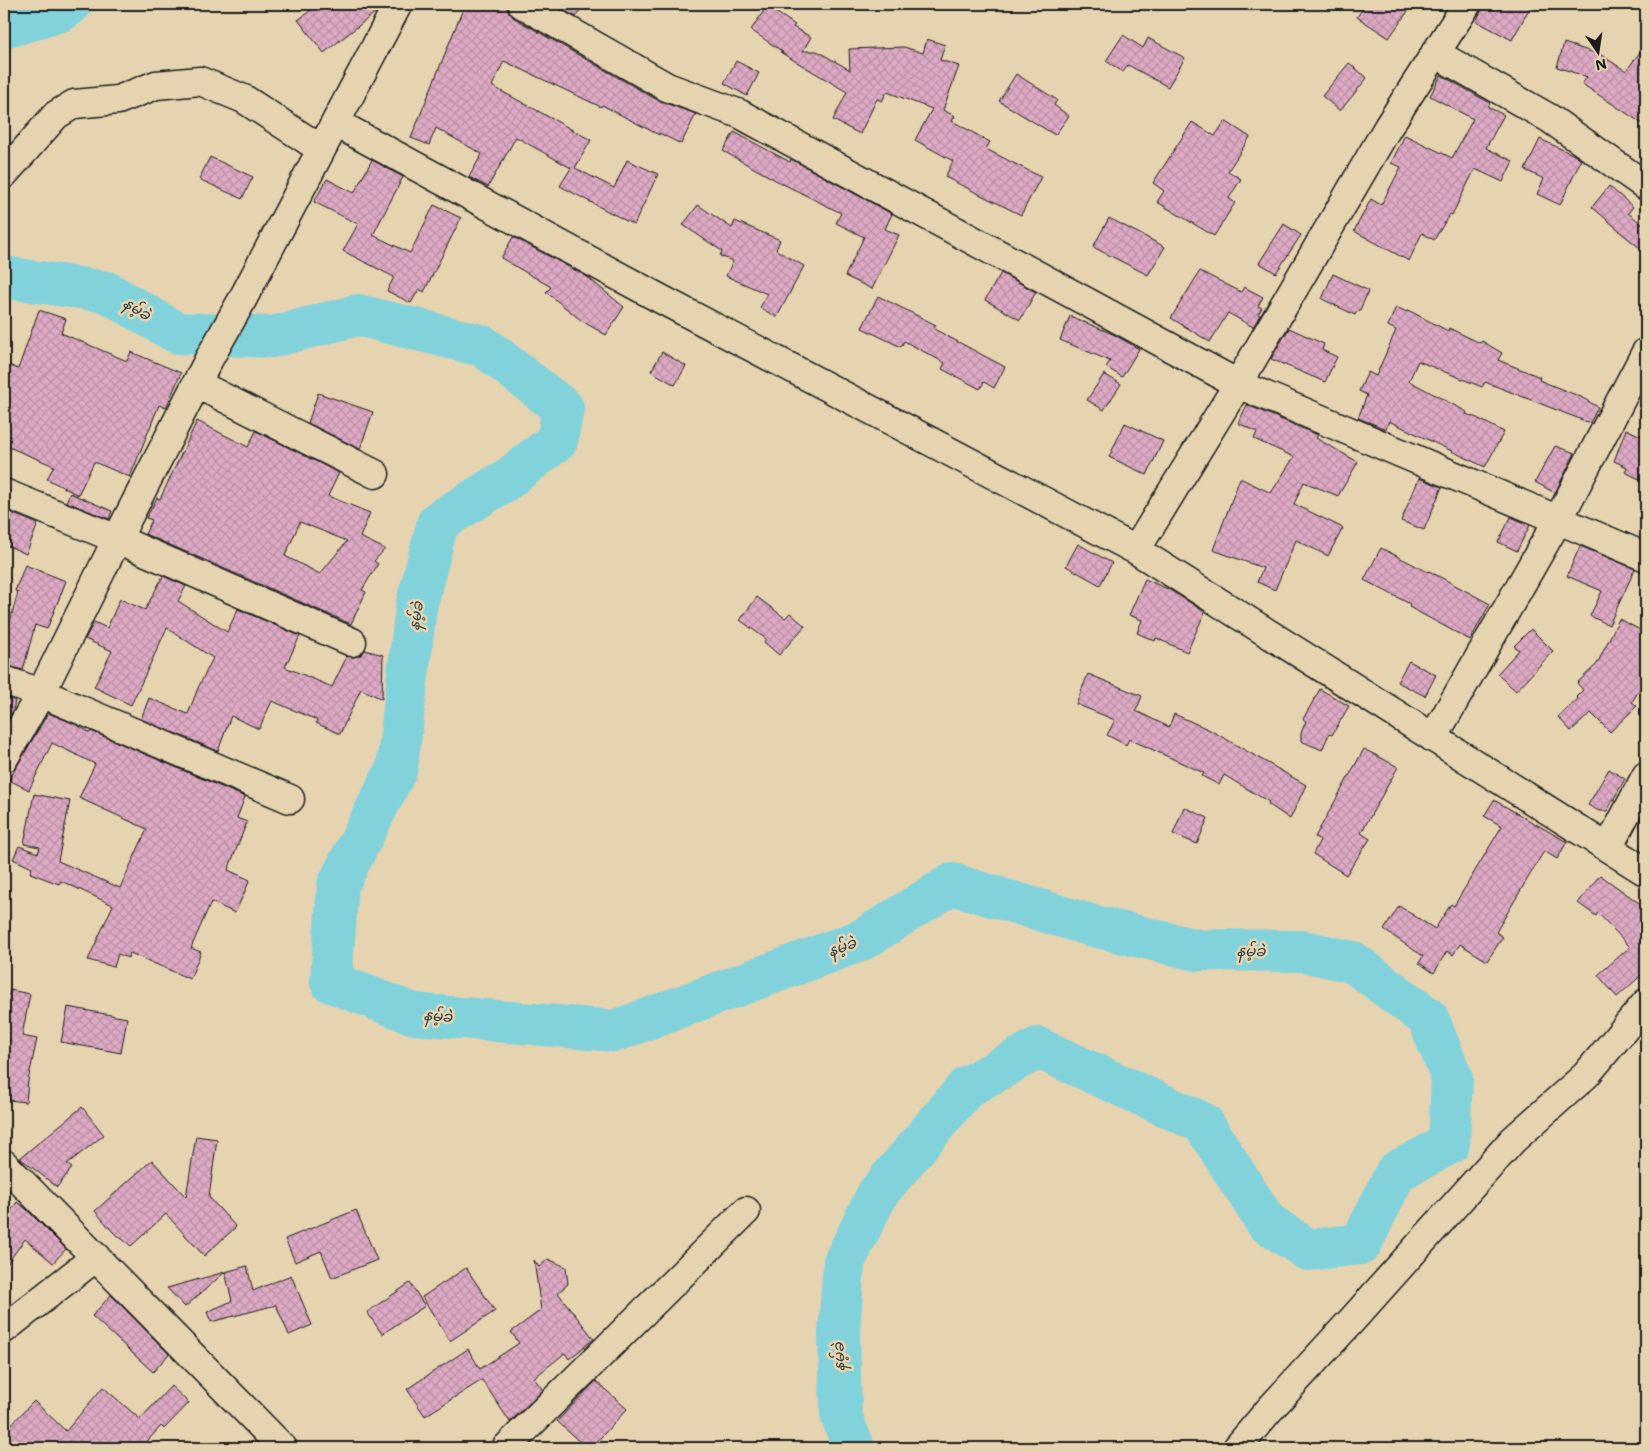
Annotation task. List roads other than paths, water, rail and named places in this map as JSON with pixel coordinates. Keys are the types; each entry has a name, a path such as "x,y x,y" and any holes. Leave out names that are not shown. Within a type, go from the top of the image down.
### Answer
{"street":[{"path":"4,758 41,694 116,539 209,359 398,4"},
{"path":"522,4 667,87 740,114 1238,384 1646,558"},
{"path":"1136,550 1238,384 1388,127 1467,4"},
{"path":"1435,53 1549,118 1646,186"},
{"path":"4,174 56,115 74,104 118,100 156,85 200,81 244,100 321,149"},
{"path":"336,123 648,293 1136,550 1646,872"},
{"path":"1433,738 1558,520 1646,352"},
{"path":"197,384 375,474"},
{"path":"4,493 116,539 352,642"},
{"path":"4,680 290,799"},
{"path":"1608,848 1646,776"},
{"path":"1237,1448 1513,1140 1586,1075 1646,1003"},
{"path":"4,1164 283,1448"},
{"path":"506,1448 746,1211"},
{"path":"4,1329 96,1257"}],"waterway":[{"name":"နမ့်ခဲ","path":"4,28 61,11 71,4"},
{"name":"နမ့်ခဲ","path":"4,277 107,292 177,333 272,337 358,315 483,346 563,408 557,441 508,479 438,522 416,607 397,768 338,885 331,982 414,1014 615,1031 862,940 952,884 1090,925 1197,950 1303,951 1353,962 1428,1018 1452,1078 1449,1144 1396,1172 1361,1244 1308,1250 1266,1222 1203,1123 1038,1048 967,1087 878,1193 844,1262 839,1332 841,1415 854,1448"}]}
